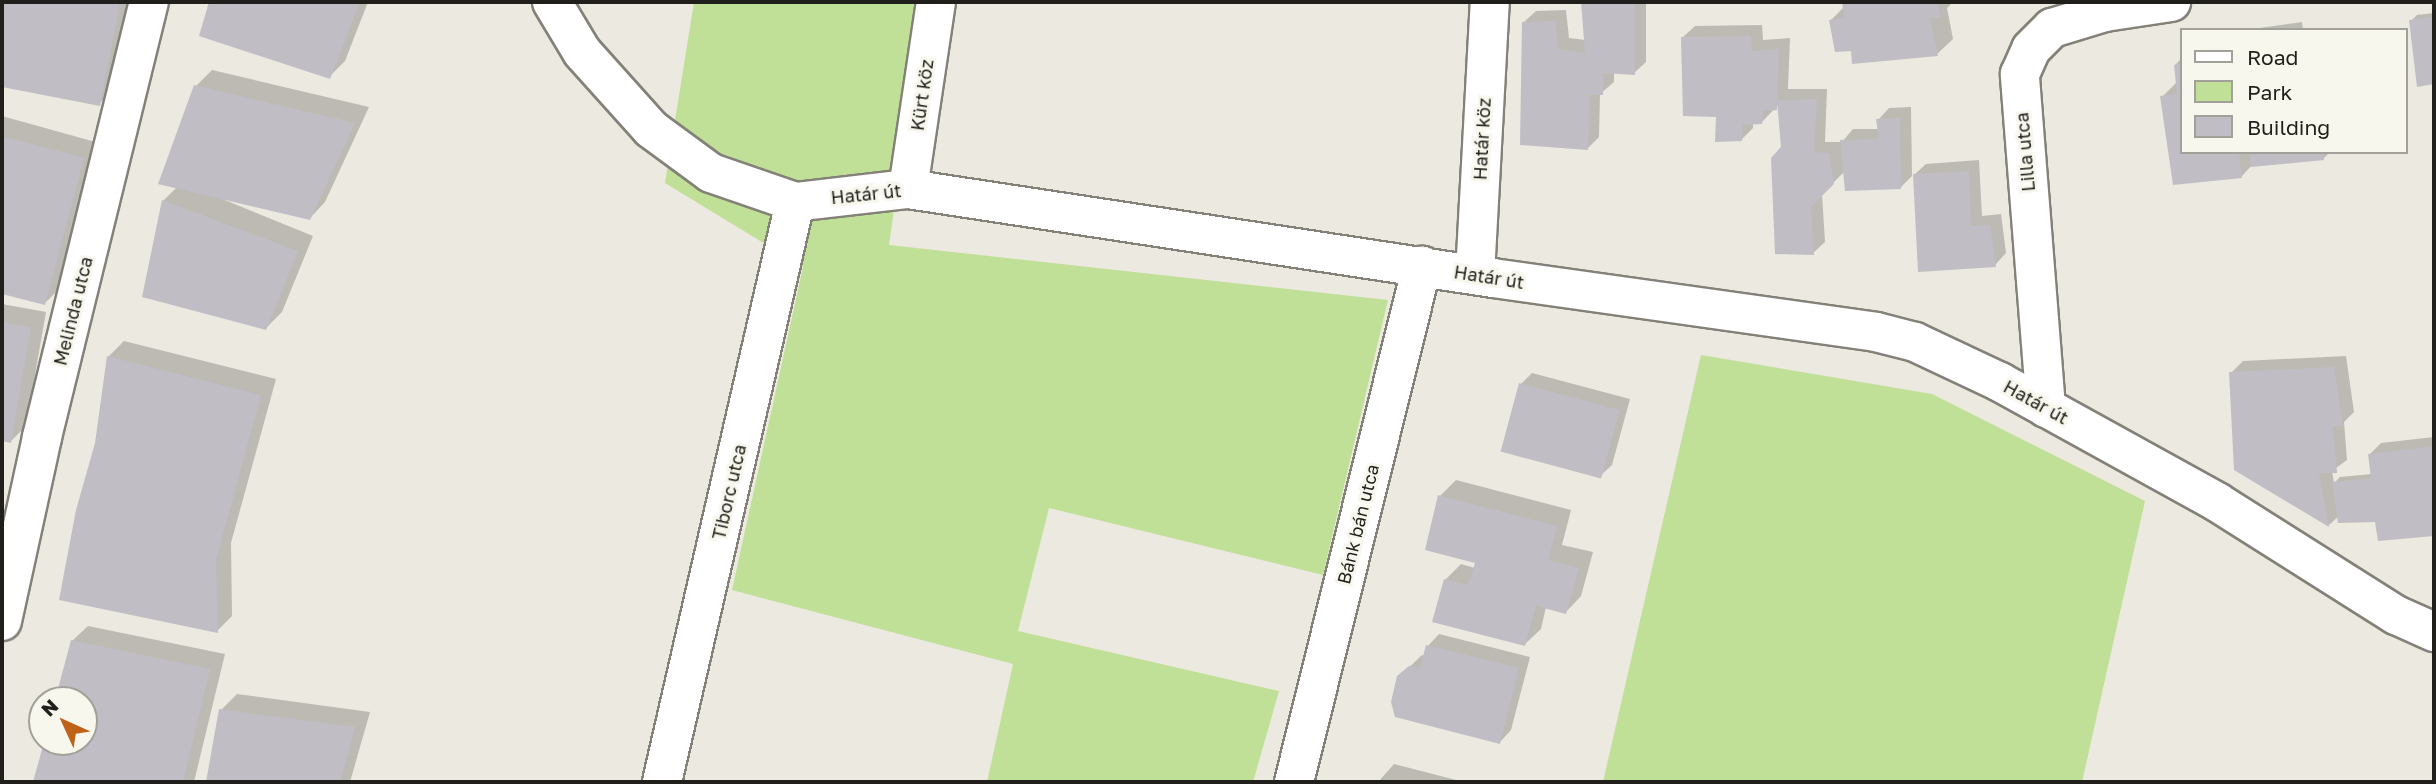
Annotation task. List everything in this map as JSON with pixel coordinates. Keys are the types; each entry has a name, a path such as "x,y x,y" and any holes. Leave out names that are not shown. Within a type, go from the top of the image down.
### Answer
{"street":[{"name":"Melinda utca","path":"2,621 42,436 149,2"},
{"name":"Határ út","path":"552,2 582,52 651,130 711,173 795,202 908,189 1475,275 1876,332 1915,342 1955,358 2217,502 2396,615 2434,632"},
{"name":"Kürt köz","path":"908,189 936,2"},
{"name":"Határ köz","path":"1475,275 1490,2"},
{"name":"Lilla utca","path":"2046,408 2020,74 2031,49 2052,28 2105,12 2171,2"},
{"name":"Tiborc utca","path":"662,782 795,202"},
{"name":"Bánk bán utca","path":"1294,782 1422,266"}],"green space":[{"path":"694,2 924,2 889,245 1388,300 1323,575 1049,508 1018,631 1279,691 1253,782 987,782 1013,664 732,590 803,267 665,183"},
{"path":"1701,355 1932,394 2145,501 2082,782 1603,782"}],"building":[{"path":"2,2 120,2 100,106 2,87"},
{"path":"209,2 360,2 330,79 199,36"},
{"path":"1581,2 1635,2 1635,75 1603,73 1603,95 1590,95 1588,150 1520,145 1522,22 1555,21 1558,49 1585,53"},
{"path":"1842,2 1937,2 1941,17 1930,18 1938,56 1852,64 1851,51 1835,52 1829,20 1844,17"},
{"path":"2434,17 2434,84 2417,87 2409,20"},
{"path":"1751,36 1752,51 1779,49 1777,110 1763,111 1762,124 1743,125 1742,141 1715,142 1716,117 1683,116 1681,37"},
{"path":"2180,64 2180,154 2239,154 2242,178 2173,185 2160,96 2177,94 2174,65"},
{"path":"194,85 355,123 310,220 158,184"},
{"path":"1817,99 1814,152 1829,153 1834,184 1811,207 1814,255 1775,254 1771,158 1781,147 1777,100"},
{"path":"1900,118 1901,189 1845,191 1840,140 1879,139 1876,119"},
{"path":"2,136 84,158 45,305 2,294"},
{"path":"2249,154 2323,154 2324,160 2251,167"},
{"path":"1969,171 1971,226 1990,225 1996,267 1918,272 1913,174"},
{"path":"162,200 298,251 266,330 142,297"},
{"path":"2,322 31,327 11,443 2,441"},
{"path":"107,356 261,395 216,560 218,633 59,600 76,510 95,443"},
{"path":"2334,367 2343,426 2333,426 2337,473 2319,473 2329,527 2234,470 2229,372"},
{"path":"1519,383 1619,410 1601,478 1501,452"},
{"path":"2434,446 2434,536 2378,541 2375,522 2338,523 2332,482 2371,478 2368,454"},
{"path":"1438,495 1557,526 1548,560 1579,568 1566,614 1536,606 1525,646 1432,622 1444,579 1468,585 1475,563 1425,550"},
{"path":"71,640 210,669 183,782 33,782 40,756 98,756 98,686 59,686"},
{"path":"1426,645 1519,668 1500,744 1395,717 1391,702 1397,676 1409,666 1420,668"},
{"path":"219,709 355,727 340,782 206,782"}]}
